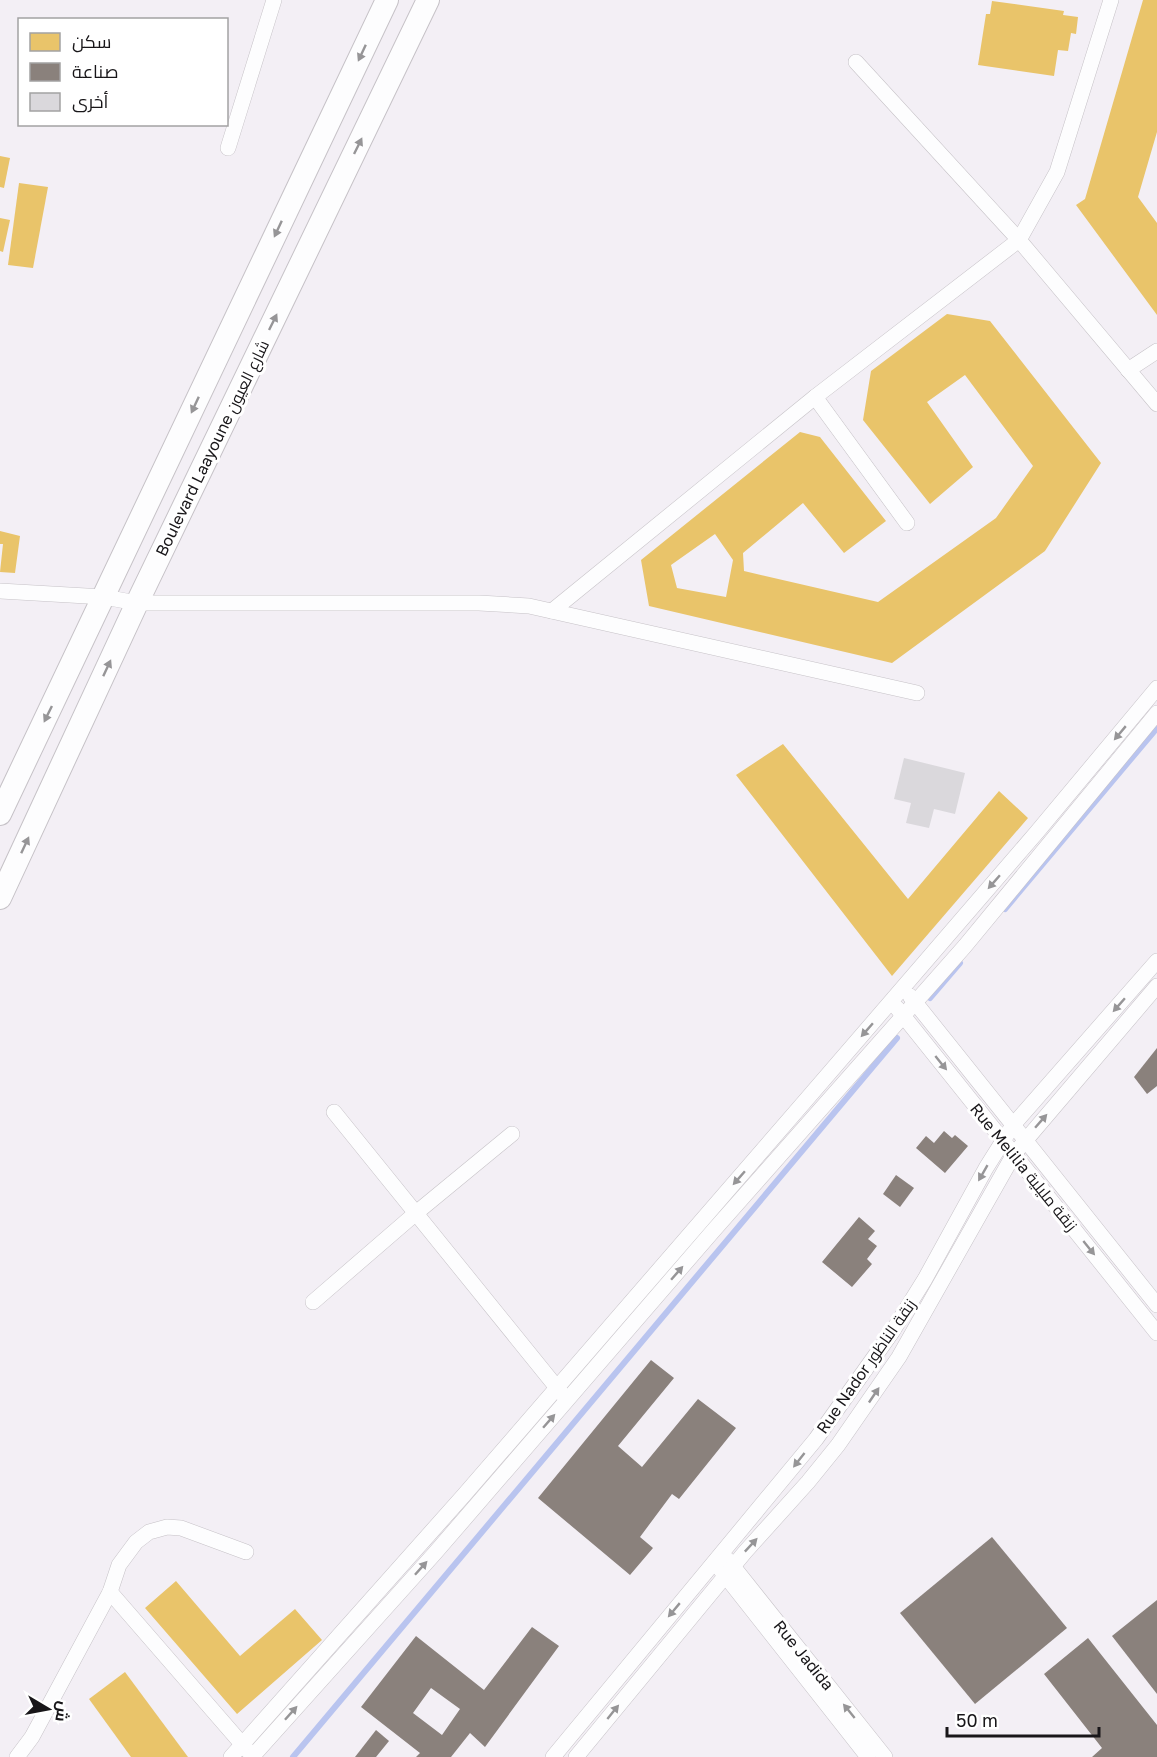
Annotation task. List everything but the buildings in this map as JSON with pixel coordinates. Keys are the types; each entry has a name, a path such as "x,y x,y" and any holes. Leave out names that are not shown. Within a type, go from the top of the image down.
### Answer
{"street":[{"path":"228,148 274,0"},
{"name":"Boulevard Laayoune شارع العيون","path":"0,814 387,0"},
{"name":"Boulevard Laayoune شارع العيون","path":"0,898 137,603 428,0"},
{"path":"552,611 815,398 1019,240 1057,172 1111,0"},
{"path":"856,62 1019,240 1156,403"},
{"path":"1128,370 1157,351"},
{"path":"815,398 907,523"},
{"path":"0,591 104,597 137,603 479,603 529,606 916,693"},
{"path":"110,1592 253,1757 435,1553 562,1394 1157,688"},
{"path":"231,1757 562,1394 965,946 1157,713"},
{"name":"Rue Nador زنقة الناظور","path":"553,1757 816,1439 870,1365 925,1279 1013,1125 1157,961"},
{"name":"Rue Nador زنقة الناظور","path":"576,1757 729,1571 808,1482 866,1407 930,1305 1014,1154 1157,986"},
{"name":"Rue Melilia زنقة مليلية","path":"904,988 1157,1305"},
{"name":"Rue Melilia زنقة مليلية","path":"892,1001 1157,1333"},
{"path":"334,1112 562,1394"},
{"path":"313,1302 512,1134"},
{"path":"17,1757 32,1737 110,1592 119,1565 136,1542 149,1532 167,1527 181,1528 246,1552"},
{"name":"Rue Jadida","path":"718,1557 868,1757"},
{"name":"Rue Jadida","path":"729,1571 885,1757"}],"waterway":[{"path":"1005,909 1157,728"},
{"path":"930,998 960,963"},
{"path":"293,1757 897,1038"}]}
